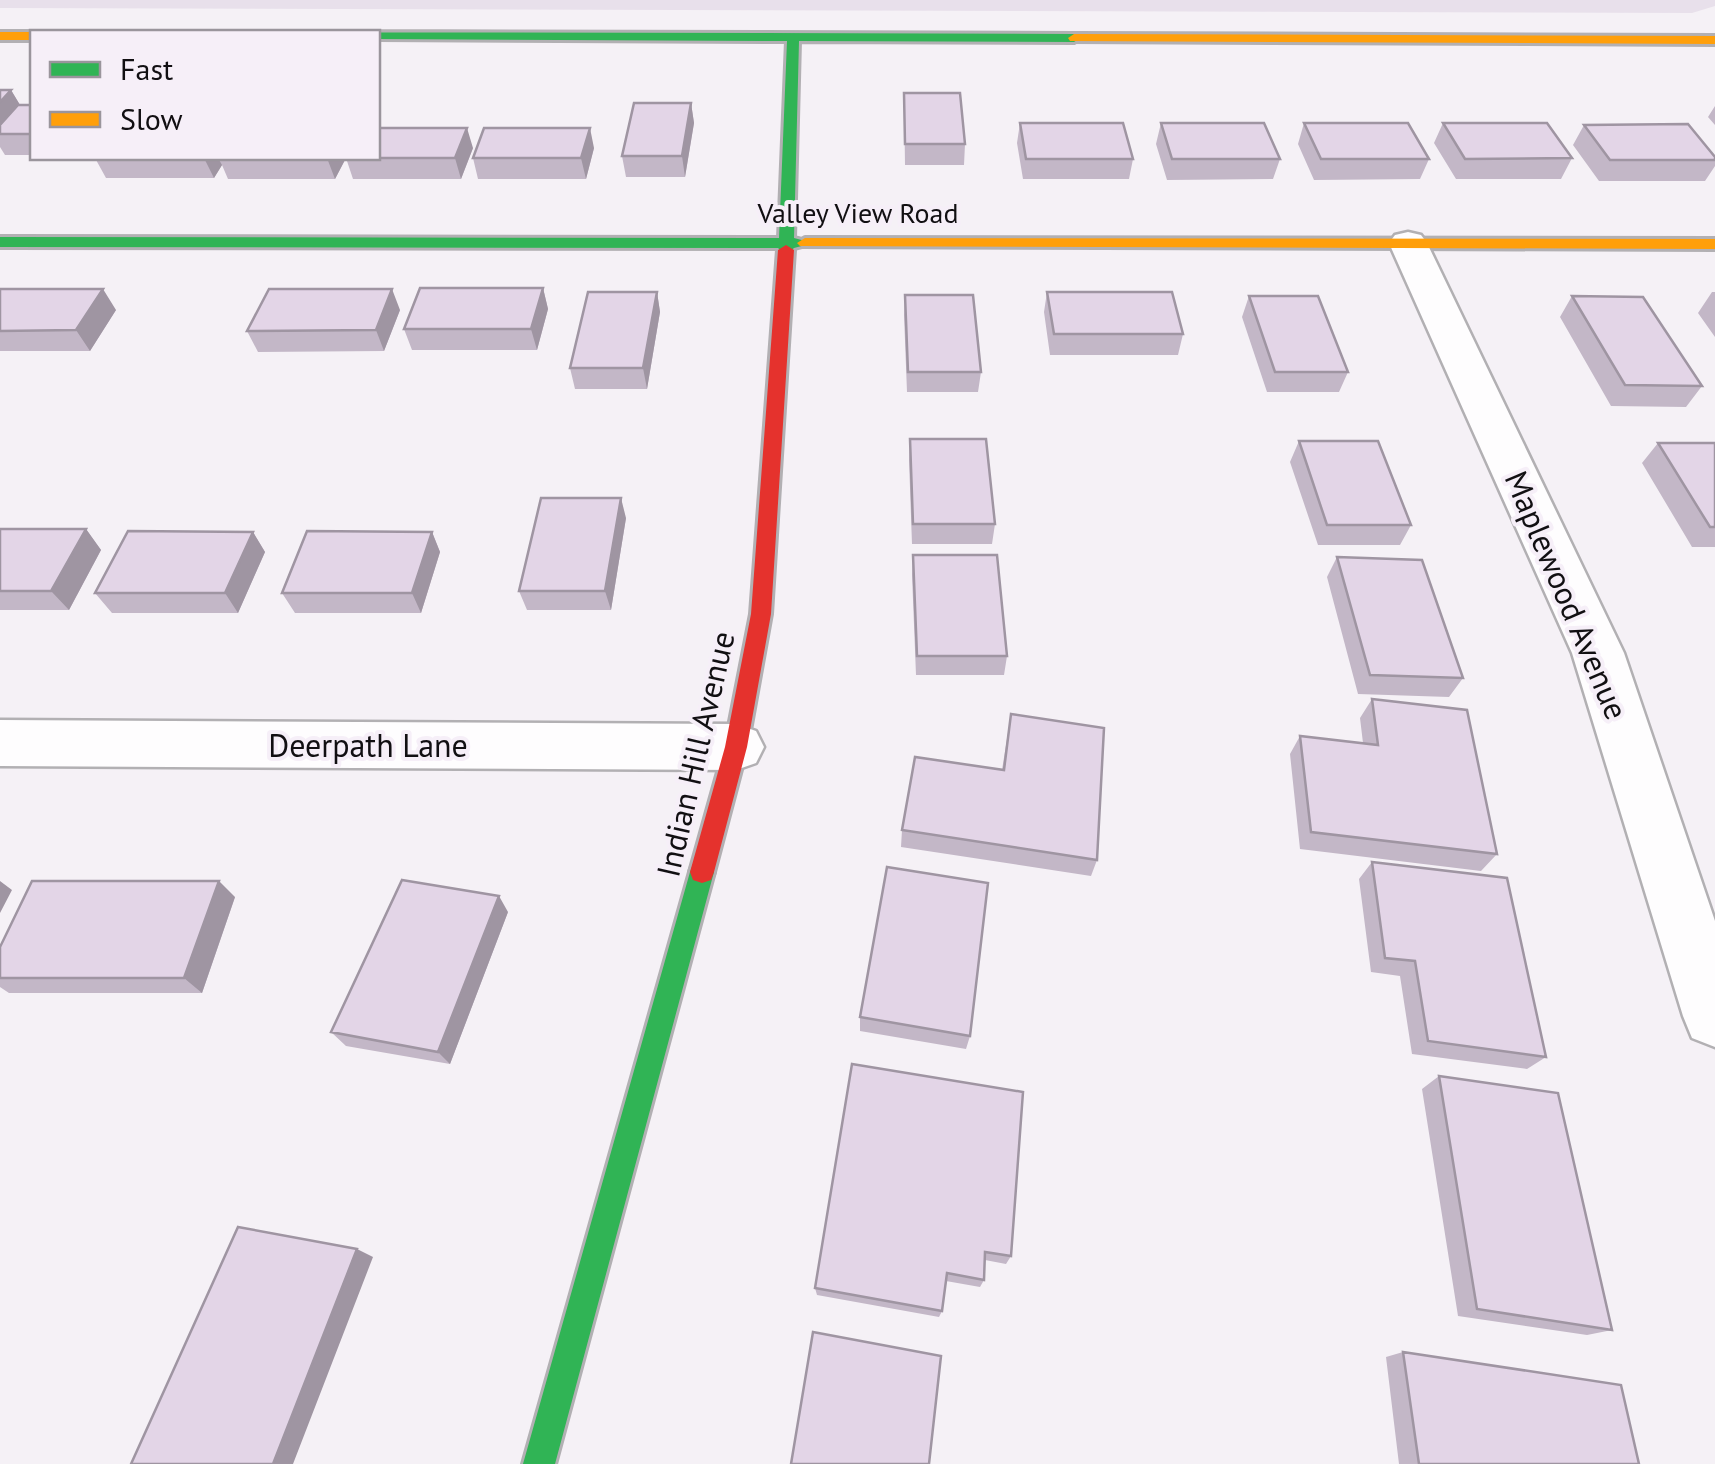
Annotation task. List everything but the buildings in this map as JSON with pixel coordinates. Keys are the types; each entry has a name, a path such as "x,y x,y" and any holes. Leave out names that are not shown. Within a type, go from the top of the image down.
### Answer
{"street":[{"path":"380,35 1715,40"},
{"path":"0,36 30,36"},
{"name":"Indian Hill Avenue","path":"539,1464 736,747 761,614 786,242 793,38"},
{"name":"Valley View Road","path":"0,242 1715,244"},
{"name":"Maplewood Avenue","path":"1408,243 1598,653 1715,1016"},
{"name":"Deerpath Lane","path":"0,742 736,747"}],"shaded area":[{"path":"0,0 1715,0 1715,6 1692,13 0,8"}],"traffic: fast":[{"path":"380,35 1074,38"},
{"path":"786,250 793,39"},
{"path":"0,242 805,243"},
{"path":"539,1464 702,872"}],"traffic: slow":[{"path":"0,36 30,36"},
{"path":"1074,38 1715,40"},
{"path":"805,243 1715,244"}],"traffic: jam":[{"path":"702,872 736,747 761,614 786,250"}]}
